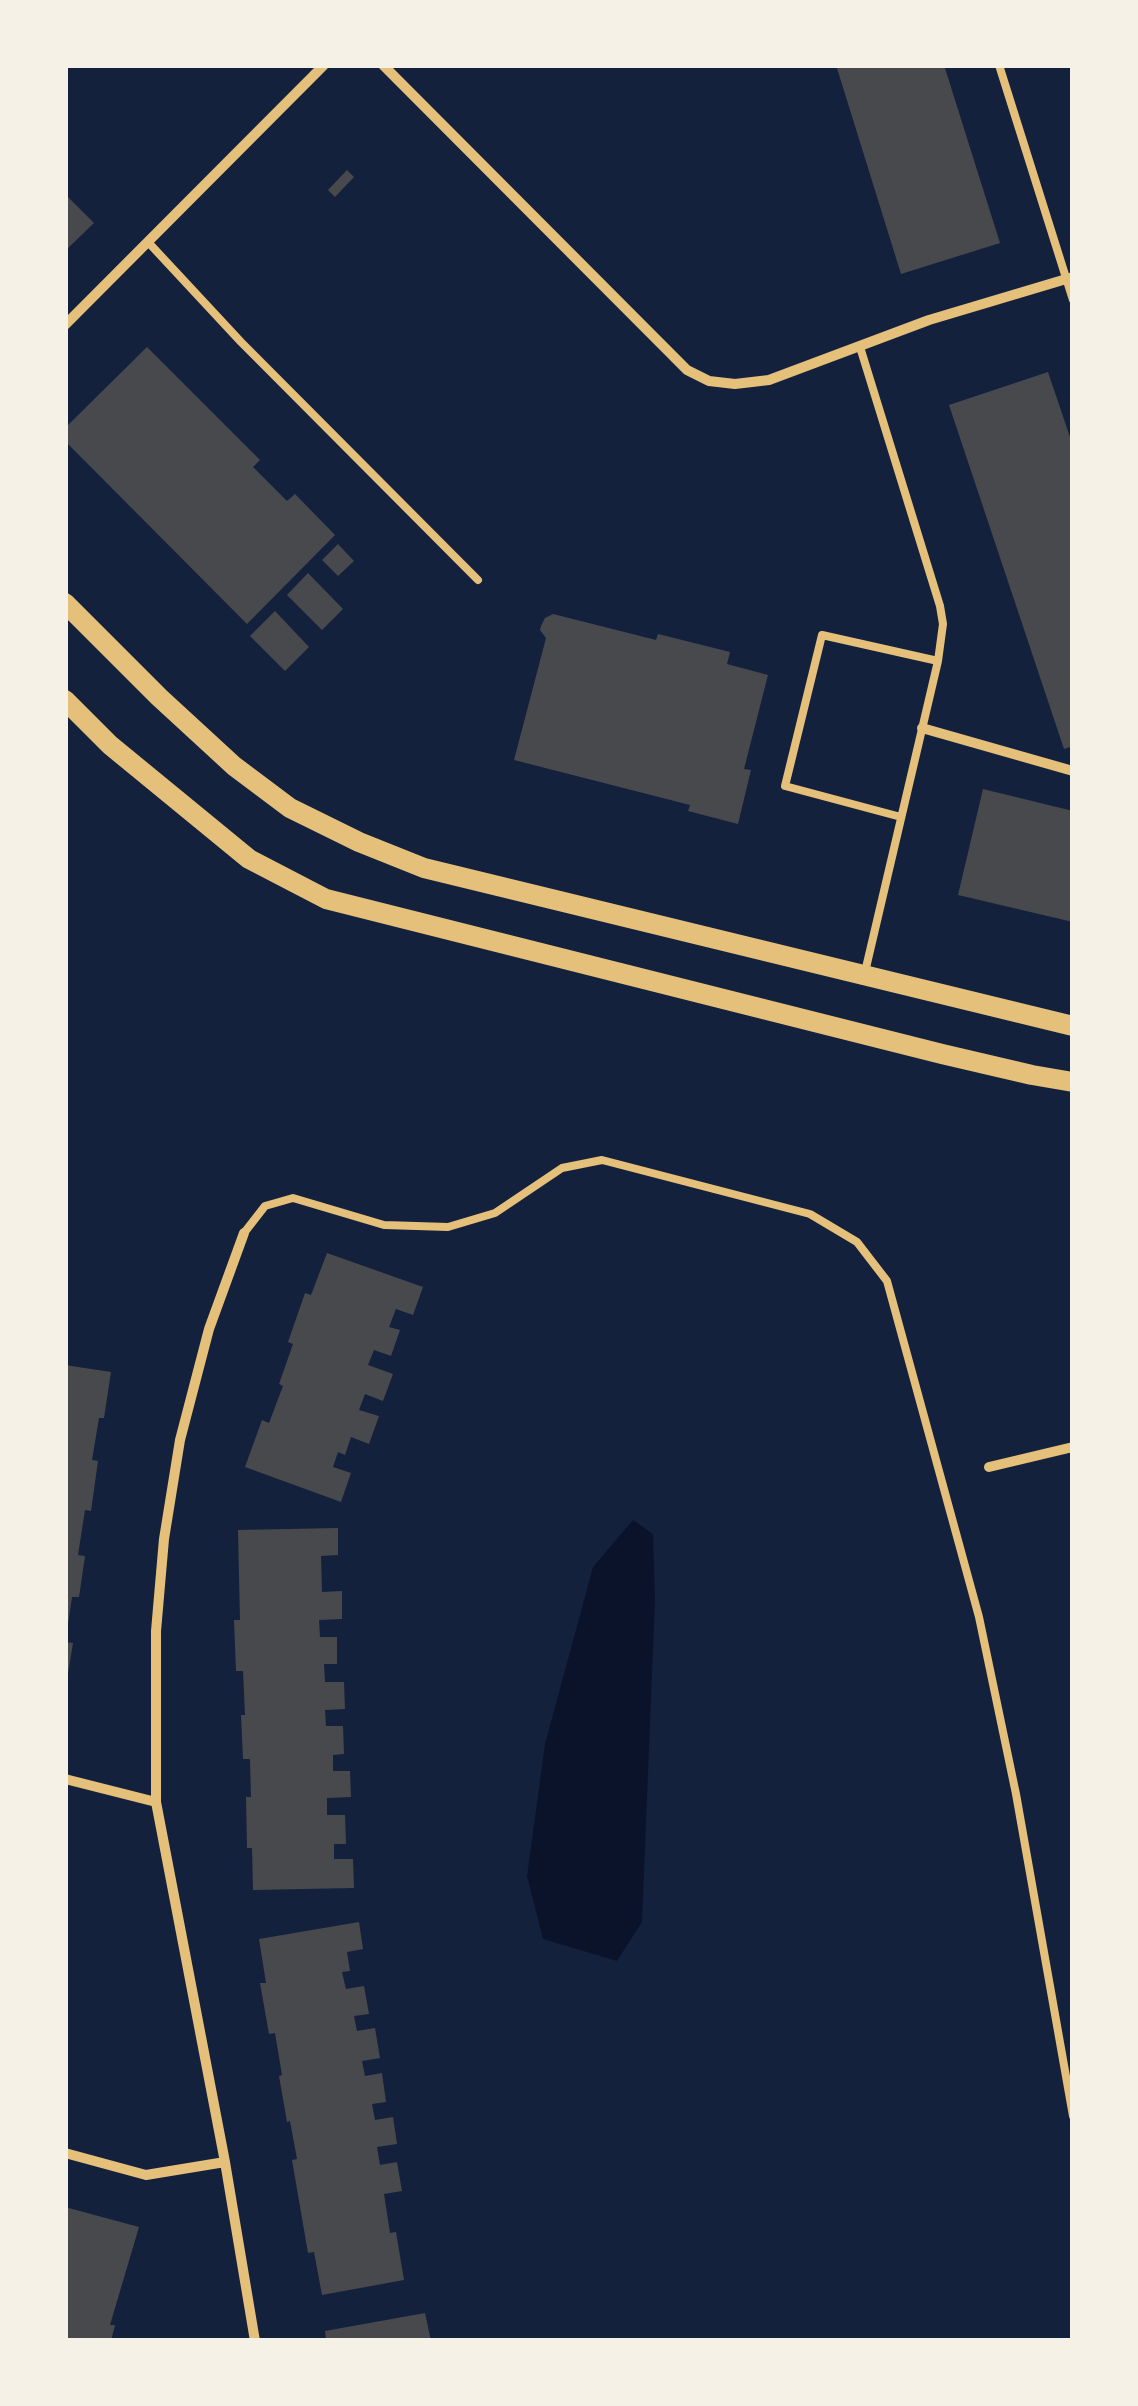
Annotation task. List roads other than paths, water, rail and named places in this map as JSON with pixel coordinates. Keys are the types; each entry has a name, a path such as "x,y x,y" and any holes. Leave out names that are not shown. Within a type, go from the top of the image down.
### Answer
{"main road":[{"path":"65,604 234,766 290,808 359,842 424,868 1073,1026"},
{"path":"65,700 110,745 248,859 326,898 942,1054 1073,1082"}],"street":[{"path":"65,325 324,65"},
{"path":"383,65 687,370 709,382 769,380 929,320 1070,278"},
{"path":"922,728 1073,770"},
{"path":"244,1233 210,1330 180,1440 167,1519 156,1631 156,1802 256,2341"},
{"path":"989,1468 1073,1447"},
{"path":"65,1780 156,1802"},
{"path":"65,2153 146,2175 225,2162"}],"lane":[{"path":"999,65 1070,278 1073,300"},
{"path":"148,242 241,342 478,580"},
{"path":"860,346 944,624 864,976"},
{"path":"901,817 786,786 794,748 822,635 938,661"},
{"path":"244,1233 265,1206 293,1198 384,1224 448,1227 495,1212 562,1168 602,1160 810,1214 856,1242 887,1281 980,1617 1073,2116"}],"water":[{"path":"633,1520 653,1534 655,1600 642,1922 617,1961 543,1939 527,1876 545,1744 593,1567"}]}
